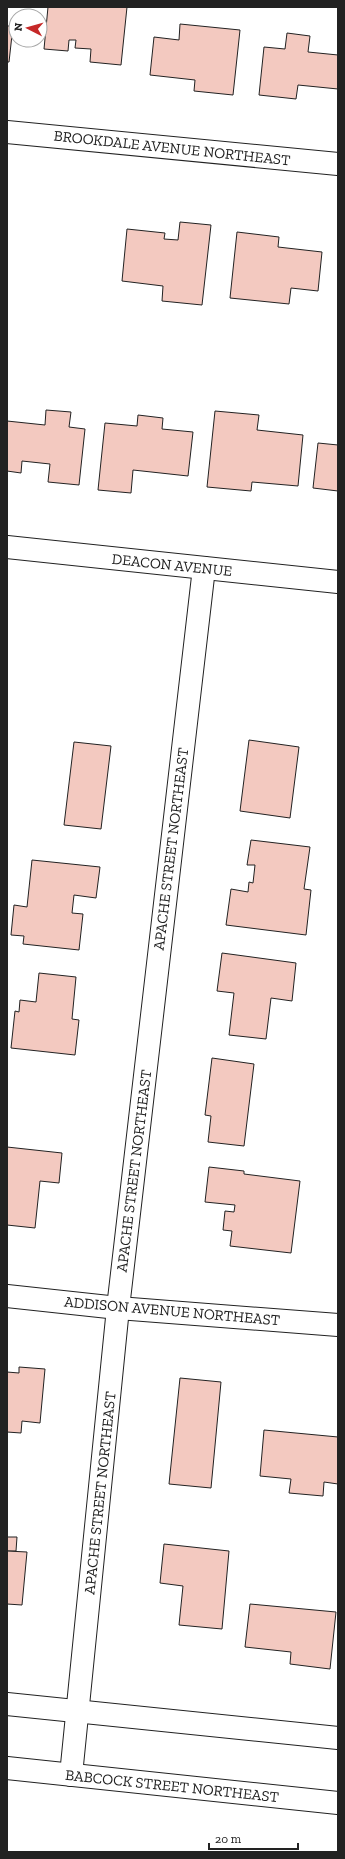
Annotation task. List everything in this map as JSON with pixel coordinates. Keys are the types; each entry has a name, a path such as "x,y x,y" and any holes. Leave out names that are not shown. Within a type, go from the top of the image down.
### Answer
{"street":[{"name":"BROOKDALE AVENUE NORTHEAST","path":"7,132 338,164"},
{"name":"DEACON AVENUE","path":"7,547 338,582"},
{"name":"APACHE STREET NORTHEAST","path":"71,1775 118,1308 204,568"},
{"name":"ADDISON AVENUE NORTHEAST","path":"7,1296 118,1308 338,1325"},
{"path":"7,1704 338,1738"},
{"name":"BABCOCK STREET NORTHEAST","path":"7,1768 338,1803"}],"building":[{"path":"127,7 121,65 90,62 91,49 75,48 76,40 69,40 68,51 44,49 48,48 48,8"},
{"path":"180,24 240,30 233,95 194,91 195,80 150,75 154,37 179,40"},
{"path":"8,26 8,48 11,48 9,62 7,62"},
{"path":"287,33 310,36 308,52 338,55 338,89 298,85 296,99 259,95 264,47 285,49"},
{"path":"180,222 211,225 202,305 162,301 163,286 122,281 127,229 165,233 164,239 178,240"},
{"path":"237,232 279,237 278,247 322,252 318,291 291,288 289,304 230,298"},
{"path":"46,410 71,412 69,427 85,429 79,485 48,482 50,464 22,461 21,473 7,471 7,421 45,425"},
{"path":"215,411 259,415 257,430 303,435 298,486 252,482 251,491 207,487"},
{"path":"138,415 163,418 162,429 193,432 188,476 133,470 131,493 98,490 105,423 137,426"},
{"path":"318,443 338,445 338,491 313,488"},
{"path":"249,740 299,747 290,818 240,811"},
{"path":"74,742 111,746 101,829 64,825"},
{"path":"251,840 310,847 304,889 311,890 306,935 226,925 231,889 248,892 249,882 253,883 255,865 247,865"},
{"path":"32,860 100,867 96,898 74,895 72,913 83,914 79,950 23,944 24,936 11,935 14,905 27,907"},
{"path":"222,953 296,963 292,1001 271,998 266,1039 229,1035 234,993 217,991"},
{"path":"39,973 76,977 72,1019 79,1020 75,1055 11,1048 15,1011 19,1012 20,1000 36,1002"},
{"path":"212,1058 254,1064 244,1146 208,1142 211,1116 205,1115"},
{"path":"7,1147 62,1153 59,1183 40,1181 35,1228 7,1225"},
{"path":"209,1167 244,1171 244,1174 300,1181 291,1253 230,1246 232,1231 223,1230 225,1211 234,1212 235,1205 205,1202"},
{"path":"19,1367 45,1369 40,1423 22,1421 21,1433 7,1432 7,1372 19,1373"},
{"path":"180,1378 221,1382 211,1488 169,1484"},
{"path":"264,1430 338,1437 338,1484 324,1482 323,1496 289,1493 291,1479 260,1476"},
{"path":"7,1537 17,1537 16,1551 7,1551"},
{"path":"164,1544 229,1551 222,1629 179,1625 183,1586 160,1583"},
{"path":"7,1551 27,1552 22,1605 7,1604"},
{"path":"250,1604 336,1612 330,1669 290,1664 291,1652 245,1647"}]}
